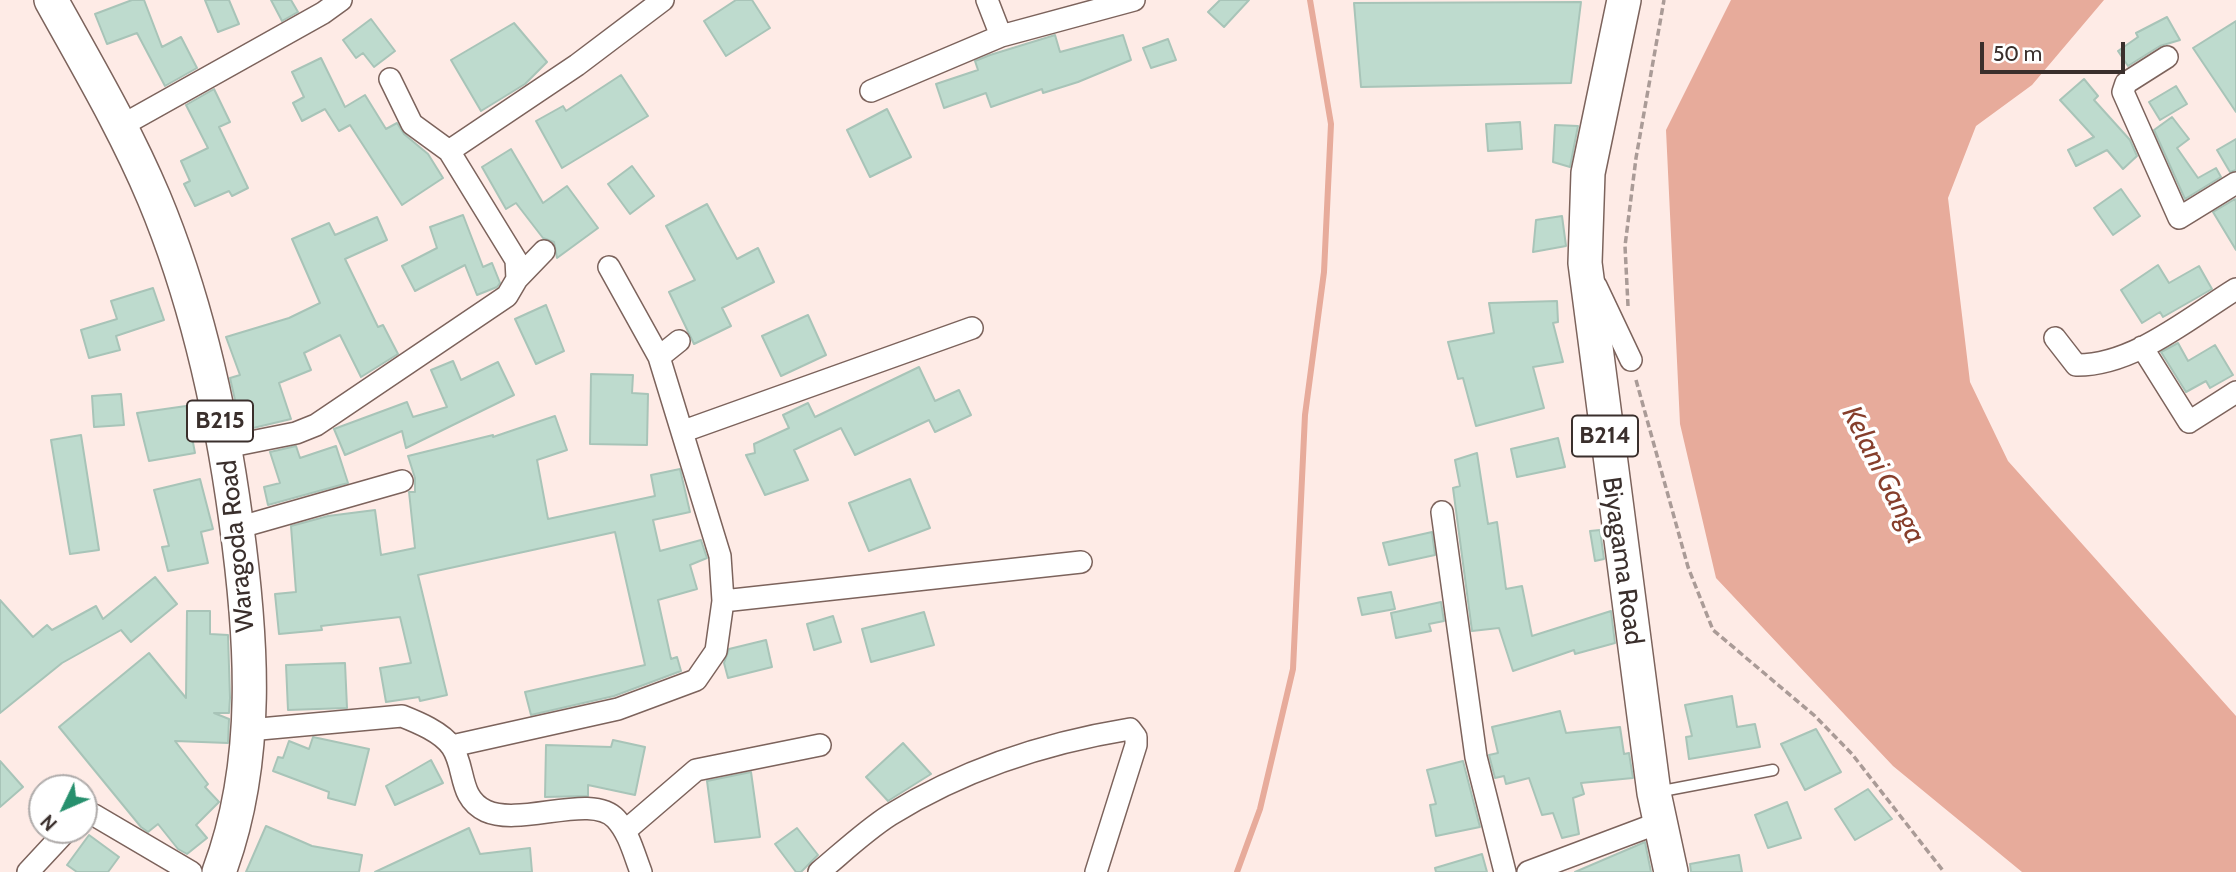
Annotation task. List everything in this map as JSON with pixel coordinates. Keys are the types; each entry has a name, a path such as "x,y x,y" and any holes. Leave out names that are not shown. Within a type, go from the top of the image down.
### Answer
{"main road":[{"name":"Waragoda Road","path":"51,0 121,126 154,199 198,323 226,447 245,590 249,730 241,794 219,872"},
{"name":"Biyagama Road","path":"1624,0 1588,173 1585,263 1657,807 1671,872"}],"street":[{"path":"121,126 323,13 341,0"},
{"path":"449,151 577,65 663,0"},
{"path":"988,0 1001,36"},
{"path":"871,91 1001,36 1134,0"},
{"path":"2167,57 2126,83 2123,92 2179,218 2236,183"},
{"path":"390,79 412,124 449,151 516,260 517,279"},
{"path":"226,447 296,433 316,425 507,296 517,279 544,250"},
{"path":"1585,263 1631,360"},
{"path":"452,746 618,709 695,680 716,651 723,601 720,556 684,431 659,357 608,267"},
{"path":"2055,338 2076,365 2097,365 2141,346 2236,289"},
{"path":"684,431 972,328"},
{"path":"659,357 679,341"},
{"path":"2141,346 2189,422 2236,392"},
{"path":"237,528 402,481"},
{"path":"1441,512 1476,757 1505,872"},
{"path":"723,601 1081,562"},
{"path":"249,730 402,716 418,722 452,746 467,795 483,810 506,818 600,808 614,816 625,831 641,872"},
{"path":"819,872 888,817 942,785 998,760 1092,735 1130,729 1136,737 1136,745 1096,872"},
{"path":"625,831 696,770 820,745"},
{"path":"1528,872 1657,807"},
{"path":"98,817 191,872"},
{"path":"28,872 54,844"}],"lane":[{"path":"1657,807 1773,770"}],"path":[{"path":"1628,309 1625,246 1636,158 1664,0"},
{"path":"1631,360 1688,567 1713,630 1815,716 1852,754 1944,872"}],"water":[{"name":"Kelani Ganga","path":"1731,0 2104,0 2032,85 1976,126 1948,198 1970,382 2008,461 2236,716 2236,872 2022,872 1893,766 1716,578 1680,424 1666,130"}],"building":[{"path":"132,0 144,0 162,47 181,37 197,68 165,86 137,33 107,44 95,14"},
{"path":"205,0 229,0 239,24 218,32"},
{"path":"271,0 291,0 298,12 282,21"},
{"path":"736,0 752,0 770,28 726,56 704,21"},
{"path":"1220,0 1249,0 1224,27 1208,12"},
{"path":"1581,2 1571,83 1361,87 1354,3"},
{"path":"2167,17 2180,40 2160,46 2128,66 2118,51 2138,37 2136,33"},
{"path":"371,19 395,51 374,67 363,53 356,58 343,40"},
{"path":"2236,21 2236,112 2193,48"},
{"path":"514,23 547,62 525,84 481,111 451,60"},
{"path":"1055,35 1060,52 1123,35 1131,60 1078,82 1043,93 1042,89 991,107 986,93 944,108 936,84 978,70 975,61"},
{"path":"1168,39 1176,60 1151,68 1143,48"},
{"path":"321,58 345,107 365,95 386,129 397,123 404,134 428,154 443,178 402,205 350,125 339,131 325,109 302,121 293,103 304,97 292,72"},
{"path":"621,75 648,116 562,168 536,121 563,106 566,111"},
{"path":"2084,79 2098,96 2094,100 2130,140 2137,156 2123,169 2107,150 2076,166 2068,150 2094,137 2060,100"},
{"path":"2176,86 2187,104 2160,120 2149,102"},
{"path":"214,89 230,122 219,127 248,188 232,196 229,191 195,206 184,184 190,181 181,161 208,148 186,105"},
{"path":"887,109 911,157 870,177 847,130"},
{"path":"2172,117 2189,139 2177,148 2198,178 2216,168 2221,177 2185,199 2154,130"},
{"path":"1520,122 1522,149 1488,151 1486,124"},
{"path":"1555,125 1578,126 1570,167 1553,162"},
{"path":"2236,139 2236,170 2230,172 2217,150"},
{"path":"511,149 543,203 567,186 598,228 557,258 554,242 543,238 516,203 506,209 482,167"},
{"path":"632,166 654,196 630,214 608,184"},
{"path":"2121,189 2140,216 2113,235 2094,208"},
{"path":"2235,199 2236,202 2236,250 2213,212"},
{"path":"707,204 737,259 758,248 774,282 722,308 731,326 694,344 669,292 695,280 666,226"},
{"path":"463,215 483,267 492,263 500,283 497,287 477,295 465,265 415,291 402,266 437,248 430,227"},
{"path":"1562,216 1566,246 1533,252 1536,220"},
{"path":"377,217 387,240 345,259 378,327 383,325 398,354 361,377 340,335 304,353 311,370 279,383 291,419 249,429 241,407 238,408 235,400 230,378 240,375 226,337 289,318 320,303 292,239 329,223 335,235"},
{"path":"2158,265 2169,283 2199,266 2212,289 2163,317 2160,312 2142,323 2121,290"},
{"path":"153,288 164,320 116,336 120,350 89,358 81,330 117,319 111,301"},
{"path":"1557,301 1558,322 1553,323 1563,362 1533,367 1544,408 1476,426 1463,378 1458,379 1448,342 1494,333 1489,303"},
{"path":"546,305 564,351 536,364 515,319"},
{"path":"808,315 826,355 781,376 762,336"},
{"path":"2178,343 2188,361 2215,345 2233,375 2210,388 2206,381 2186,392 2161,352"},
{"path":"453,361 461,380 498,362 514,395 406,448 402,431 345,455 334,429 407,402 413,417 447,407 431,370"},
{"path":"919,367 935,401 959,390 971,415 935,432 929,420 855,455 841,428 794,450 808,480 765,495 746,455 755,453 754,444 789,428 783,415 808,403 815,417"},
{"path":"591,374 633,375 632,393 648,394 647,445 590,444"},
{"path":"121,394 124,425 94,427 92,396"},
{"path":"186,406 195,453 149,461 137,413"},
{"path":"555,416 567,450 537,460 548,519 655,496 651,475 680,469 690,512 653,520 660,551 701,540 707,558 690,565 697,589 658,600 671,659 677,657 681,671 614,696 531,715 525,692 645,665 615,532 418,575 447,695 420,701 419,697 386,702 380,668 411,663 400,617 279,634 275,594 296,592 291,526 328,516 375,510 381,555 415,548 409,492 415,492 415,478 408,456 493,437"},
{"path":"81,435 99,550 70,554 51,440"},
{"path":"1558,438 1565,467 1517,477 1511,449"},
{"path":"296,446 300,458 336,446 348,483 268,505 264,487 280,483 270,452"},
{"path":"1477,453 1488,524 1497,522 1506,589 1522,586 1532,636 1611,611 1615,643 1575,654 1574,650 1513,671 1499,628 1472,631 1453,488 1460,486 1455,460"},
{"path":"200,479 213,529 201,532 208,563 168,571 162,547 169,546 154,490"},
{"path":"910,479 930,528 869,551 849,503"},
{"path":"1600,530 1604,559 1595,561 1590,531"},
{"path":"1432,532 1435,555 1389,565 1383,543"},
{"path":"155,577 177,604 131,642 121,630 62,663 0,713 0,600 33,637 47,625 52,630 96,606 103,619"},
{"path":"1391,592 1395,609 1362,615 1358,598"},
{"path":"1441,602 1444,621 1429,624 1431,631 1396,638 1391,613"},
{"path":"187,611 210,611 210,634 228,635 229,713 214,713 229,719 228,743 175,741 208,784 205,787 219,802 196,825 207,838 187,854 178,849 158,824 148,832 141,827 59,727 149,653 186,698"},
{"path":"924,612 934,645 871,662 862,629"},
{"path":"833,616 841,642 814,650 807,624"},
{"path":"766,640 772,667 728,678 724,663 729,649"},
{"path":"345,663 347,708 288,710 286,665"},
{"path":"1732,696 1737,727 1755,724 1760,747 1689,759 1686,737 1692,736 1685,705"},
{"path":"1560,711 1566,733 1620,727 1624,754 1629,753 1633,778 1581,783 1584,794 1573,798 1579,834 1562,838 1553,813 1542,815 1529,778 1506,784 1504,776 1495,778 1489,755 1498,753 1492,727"},
{"path":"1816,729 1841,772 1805,790 1781,744"},
{"path":"313,737 369,749 355,805 328,798 329,792 273,771 278,757 283,758 289,741 309,749"},
{"path":"613,740 645,747 635,795 588,785 588,796 545,797 546,745 611,747"},
{"path":"903,743 931,774 888,801 866,777"},
{"path":"431,760 443,783 395,805 386,786"},
{"path":"0,761 23,787 0,807"},
{"path":"1463,761 1480,827 1436,836 1430,805 1436,804 1427,770"},
{"path":"751,772 760,837 715,842 707,781"},
{"path":"1868,789 1892,819 1855,840 1835,809"},
{"path":"1787,802 1801,838 1768,848 1755,815"},
{"path":"266,826 312,846 362,855 359,872 246,872"},
{"path":"469,828 480,854 530,848 532,872 375,872"},
{"path":"797,828 818,855 801,872 796,872 775,844"},
{"path":"98,842 119,857 108,872 77,872 67,865 82,844 98,844"},
{"path":"1645,842 1651,872 1575,872"},
{"path":"1482,854 1487,872 1436,872 1435,868"},
{"path":"1739,855 1742,872 1691,872 1690,864"}],"waterway":[{"path":"1237,872 1260,809 1293,669 1305,415 1324,272 1331,124 1310,0"}]}
